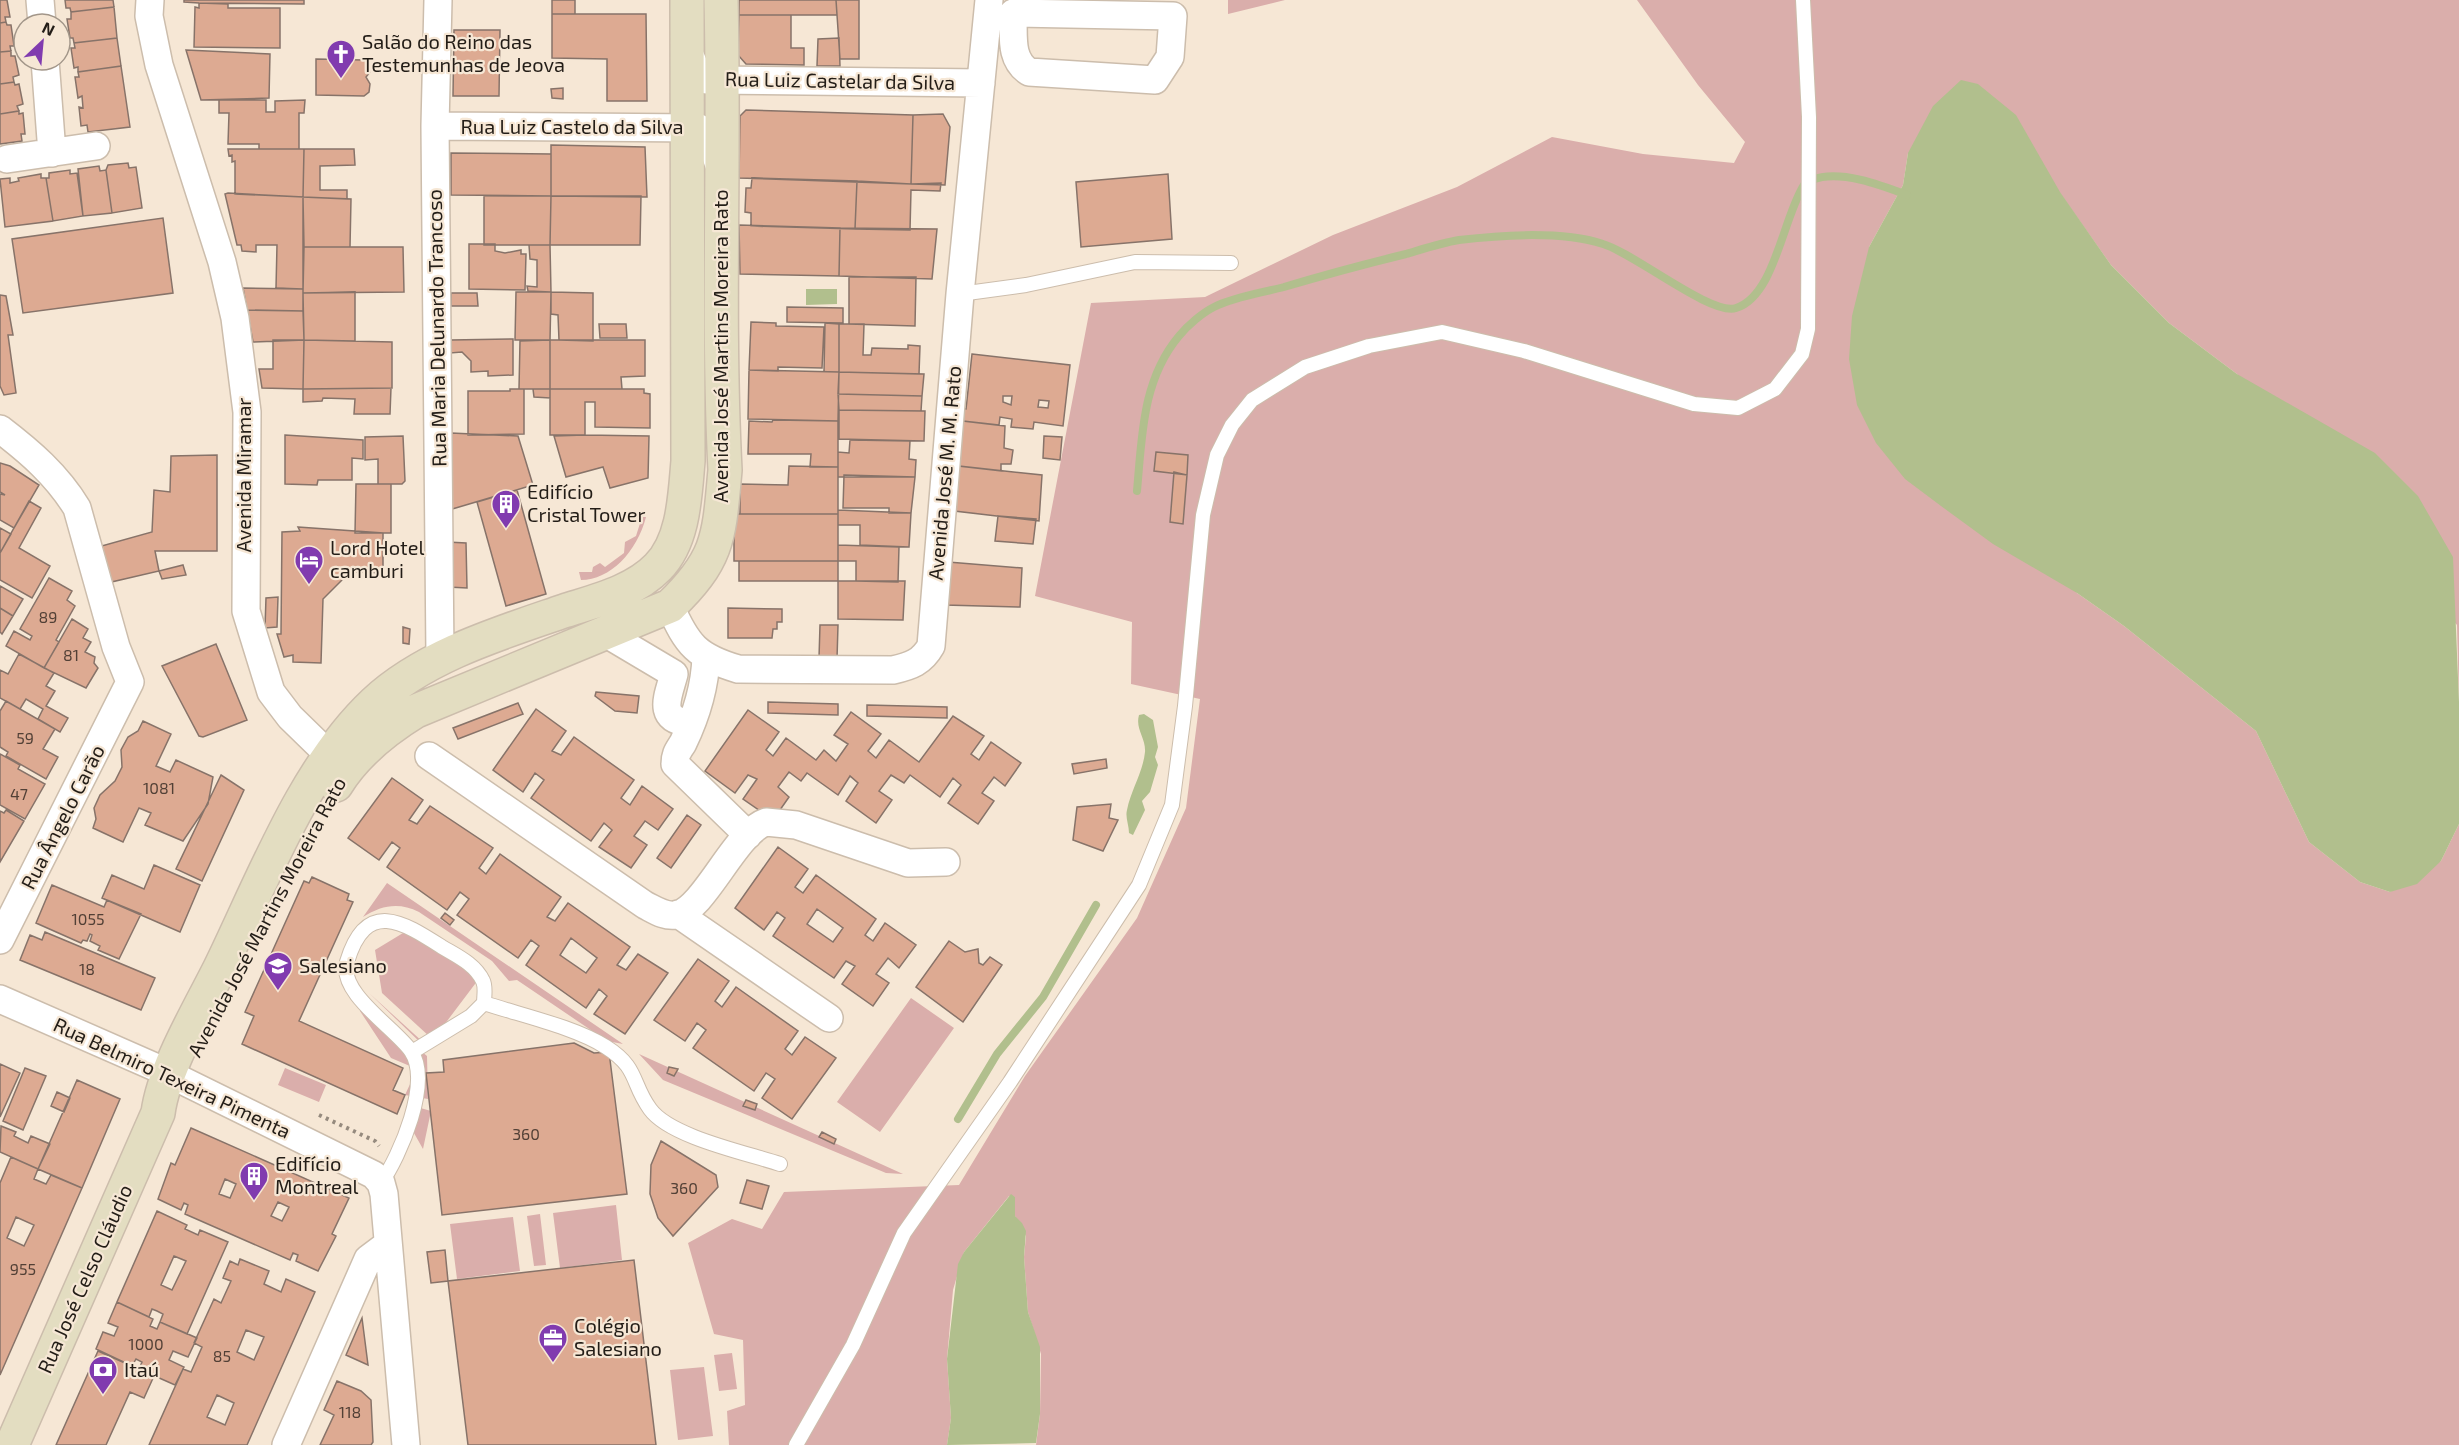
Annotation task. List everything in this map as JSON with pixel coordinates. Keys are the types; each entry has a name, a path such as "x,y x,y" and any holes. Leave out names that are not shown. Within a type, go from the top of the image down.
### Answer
{"street":[{"name":"Avenida Miramar","path":"150,0 149,16 159,64 222,262 235,318 247,412 246,611 272,692 290,717 330,756"},
{"name":"Rua Maria Delunardo Trancoso","path":"438,0 435,126 440,657"},
{"name":"Avenida José Martins Moreira Rato","path":"175,1077 292,820 330,756 374,703 440,657 612,595 644,578 658,567 672,546 683,508 688,461 685,43 687,0"},
{"name":"Avenida José Martins Moreira Rato","path":"175,1077 337,783 354,759 395,724 416,711 670,606 698,576 712,556 721,519 725,470 720,168 723,79 721,0"},
{"path":"1001,6 1174,8 1170,57 1155,80 1029,72 1018,65 1001,6"},
{"name":"Avenida José M. M. Rato","path":"670,606 682,634 696,651 738,669 893,670 910,666 924,658 931,646 960,294 981,83 1001,6"},
{"name":"Rua Luiz Castelar da Silva","path":"685,43 695,68 707,80 981,83"},
{"path":"46,72 52,153"},
{"name":"Rua Luiz Castelo da Silva","path":"435,126 699,128 710,139 720,168"},
{"path":"7,159 96,146"},
{"name":"Rua Ângelo Carão","path":"0,429 32,453 67,491 77,508 116,647 130,682 0,940"},
{"path":"605,633 674,674 667,709 669,717 677,722 689,723"},
{"path":"706,657 705,680 682,744 675,754 675,764 748,835"},
{"path":"429,756 645,905 665,915 678,914 693,903 748,835 762,823 777,822 796,825 908,863 946,862"},
{"path":"678,914 829,1018"},
{"name":"Rua Belmiro Texeira Pimenta","path":"0,999 175,1077 374,1175 388,1174"},
{"name":"Rua José Celso Cláudio","path":"12,1445 175,1077"},
{"path":"388,1174 388,1244 406,1445"},
{"path":"286,1445 368,1259 388,1244"}],"lane":[{"path":"796,1445 853,1345 904,1233 1010,1082 1139,885 1172,806 1185,706 1203,515 1217,455 1232,425 1252,400 1305,367 1369,346 1442,332 1524,351 1694,404 1738,408 1775,389 1802,354 1808,330 1809,117 1803,0"},
{"path":"960,294 1026,285 1135,262 1231,263"},
{"path":"388,1174 404,1142 420,1076 412,1052 357,995 346,978 347,963 356,945 364,930 375,923 390,920 404,923 474,967 485,983 484,1004 471,1016 412,1052"},
{"path":"484,1004 594,1040 619,1057 633,1071 650,1109 664,1122 682,1132 780,1164"}],"path":[{"path":"310,1111 375,1142 388,1174"}],"shaded area":[{"path":"1228,0 1285,0 1228,14"},
{"path":"1637,0 2459,0 2459,702 2457,625 2237,374 2169,323 2111,265 2060,193 1908,153 1903,185 1869,247 2077,593 2124,626 2256,731 2309,842 2360,882 2390,892 2441,861 2459,824 2459,1445 1036,1445 1040,1414 1041,1354 1028,1312 1024,1257 1026,1236 1015,1216 1015,1197 1009,1196 964,1252 953,1290 947,1359 951,1418 947,1445 729,1445 727,1411 745,1405 743,1340 714,1334 688,1243 732,1219 762,1229 784,1192 959,1185 1025,1076 1137,918 1186,808 1200,699 1131,684 1132,622 1035,596 1091,303 1205,297 1333,235 1457,187 1552,137 1643,154 1734,163 1745,142 1698,85"},
{"path":"1961,80 1978,84 2016,115 2060,192 2111,265 2169,323 2237,374 2375,453 2418,496 2453,557 2459,702 2459,824 2441,861 2417,884 2390,892 2360,882 2309,842 2256,731 2124,626 2077,593 1993,544 1905,479 1876,443 1857,405 1849,359 1852,316 1869,247 1903,185 1908,153 1933,106"},
{"path":"806,289 837,289 837,304 806,305"},
{"path":"642,517 646,517 642,530 621,562 602,575 581,580 579,572 592,572 593,567 600,563 605,567 624,553 625,542 636,536"},
{"path":"1144,714 1153,720 1158,747 1155,757 1158,765 1150,792 1142,801 1145,810 1133,835 1129,833 1127,813 1144,759 1145,747 1138,720 1139,715"},
{"path":"387,883 623,1044 607,1041 517,980 509,981 492,961 419,912 391,906 363,917"},
{"path":"408,930 475,975 475,984 435,1037 430,1037 382,993 375,950"},
{"path":"369,993 424,1043 423,1045"},
{"path":"911,998 954,1028 880,1132 837,1102"},
{"path":"367,1006 427,1056 428,1099 405,1095 417,1069 391,1058 360,1011"},
{"path":"639,1054 903,1174 886,1173 663,1080"},
{"path":"285,1068 326,1085 319,1102 278,1085"},
{"path":"417,1107 431,1111 423,1149 410,1126"},
{"path":"1011,1194 1015,1197 1015,1216 1026,1231 1024,1257 1028,1312 1040,1347 1040,1414 1036,1443 947,1445 951,1418 947,1359 958,1264 964,1252"},
{"path":"616,1205 622,1260 560,1268 553,1213"},
{"path":"540,1214 546,1265 534,1266 527,1216"},
{"path":"513,1217 520,1271 457,1279 450,1224"},
{"path":"732,1353 737,1389 719,1391 714,1355"},
{"path":"704,1367 713,1436 678,1440 670,1370"}],"building":[{"path":"0,0 7,0 10,17 5,17 6,22 0,23"},
{"path":"65,0 113,0 114,7 71,12 70,8 66,8"},
{"path":"184,0 304,0 304,4 199,3 184,2"},
{"path":"552,0 575,0 575,14 552,14"},
{"path":"739,0 836,0 837,15 739,15"},
{"path":"836,0 859,0 859,59 840,59"},
{"path":"199,3 228,4 228,8 280,8 280,48 194,47 195,7 199,8"},
{"path":"114,7 117,38 74,43 71,12"},
{"path":"552,14 646,14 647,101 607,101 607,59 552,58"},
{"path":"739,15 791,15 791,48 804,48 804,65 746,64 738,55"},
{"path":"6,22 7,25 11,25 11,51 0,52 0,23"},
{"path":"454,30 500,30 499,96 453,96"},
{"path":"117,38 121,66 78,72 78,67 74,68 72,55 72,48 75,48 74,43"},
{"path":"839,38 840,66 817,66 818,39"},
{"path":"186,50 270,54 269,98 201,100"},
{"path":"11,51 12,72 18,72 19,75 13,77 14,82 0,84 0,52"},
{"name":"Salão do Reino das Testemunhas de Jeova","path":"316,59 363,60 369,63 370,72 366,77 370,84 369,92 364,96 316,95"},
{"path":"121,66 130,127 88,132 87,125 81,126 79,107 83,108 82,96 78,98 75,77 79,77 78,72"},
{"path":"14,82 15,85 19,84 23,104 17,106 19,111 0,114 0,84"},
{"path":"563,88 563,99 552,98 551,89"},
{"path":"219,100 266,100 266,112 275,112 275,101 305,100 304,113 299,113 299,149 259,149 259,144 228,144 229,113 219,113"},
{"path":"746,110 913,115 911,184 739,178 740,116"},
{"path":"19,111 19,114 23,113 25,134 21,134 22,141 0,144 0,114"},
{"path":"943,114 950,127 945,185 911,184 913,115"},
{"path":"551,145 645,147 647,197 551,196"},
{"path":"228,149 304,149 303,197 235,194 235,161 232,162 232,155 229,156"},
{"path":"304,149 354,149 355,165 320,166 320,190 347,190 347,199 303,197"},
{"path":"451,153 551,154 551,196 451,195"},
{"path":"128,163 129,168 136,167 142,208 112,213 106,170 108,165"},
{"path":"99,166 100,171 106,170 112,213 83,216 78,169"},
{"path":"70,170 70,174 77,173 83,216 53,221 46,178 49,178 49,173"},
{"path":"41,174 41,178 46,178 53,221 5,227 0,179 10,178 10,183 19,181 18,178"},
{"path":"1168,174 1172,239 1081,247 1076,182"},
{"path":"752,178 857,181 855,229 751,226 751,213 745,212 746,188 751,188"},
{"path":"857,181 941,183 940,191 911,190 910,230 855,229"},
{"path":"225,194 303,197 303,289 276,288 277,245 256,245 256,252 242,251 241,245 237,245"},
{"path":"484,196 551,196 550,245 484,245"},
{"path":"551,196 641,196 640,245 550,245"},
{"path":"303,197 351,199 350,247 304,247"},
{"path":"163,218 173,293 23,313 12,239"},
{"path":"739,225 840,228 839,276 740,274"},
{"path":"840,228 937,229 932,279 839,276"},
{"path":"469,244 495,244 495,251 505,253 521,250 521,254 526,254 525,290 469,289"},
{"path":"529,245 550,245 551,292 528,291 527,286 537,287 537,260 530,259"},
{"path":"304,247 403,247 404,292 303,293"},
{"path":"849,277 916,277 915,326 849,324"},
{"path":"243,288 303,289 303,311 247,310"},
{"path":"355,292 355,341 304,340 303,293"},
{"path":"516,292 551,292 550,340 515,340"},
{"path":"551,292 593,293 593,341 559,340 558,315 551,314"},
{"path":"451,293 477,293 478,306 451,306"},
{"path":"0,295 6,296 13,335 8,335 16,393 4,395 0,386"},
{"path":"787,307 843,308 843,323 787,322"},
{"path":"247,310 303,311 304,340 253,342"},
{"path":"751,322 776,323 776,326 824,327 822,368 778,367 778,371 749,370"},
{"path":"825,323 839,324 839,372 824,372"},
{"path":"599,324 626,324 627,338 600,338"},
{"path":"839,324 864,324 863,355 871,355 872,348 908,349 908,345 920,346 919,374 839,372"},
{"path":"513,339 513,375 488,376 488,371 471,372 471,361 462,352 450,353 451,340"},
{"path":"273,340 304,340 303,389 262,388 259,369 273,369"},
{"path":"304,340 392,342 392,388 303,389"},
{"path":"550,340 550,389 519,389 520,341"},
{"path":"550,340 645,340 645,376 621,377 622,389 550,389"},
{"path":"972,354 1070,365 1063,426 1034,422 1033,429 1011,427 1012,419 1000,417 999,425 954,420 956,408 966,409","holes":["1003,396 1012,396 1011,405 1003,402","1039,400 1049,401 1048,408 1038,407"]},
{"path":"749,370 839,372 838,421 748,419"},
{"path":"839,372 924,374 922,396 838,394"},
{"path":"391,388 390,414 354,414 355,399 323,398 322,401 303,402 303,389"},
{"path":"510,389 524,389 524,434 468,435 468,391 510,391"},
{"path":"533,389 550,389 550,398 534,397"},
{"path":"550,389 644,389 644,393 650,394 650,428 595,427 595,402 585,402 585,435 550,435"},
{"path":"838,394 922,396 921,411 839,410"},
{"path":"839,410 925,411 924,441 839,439"},
{"path":"773,420 838,421 838,467 810,467 811,454 748,454 749,421 772,422"},
{"path":"954,420 1005,426 1004,448 1013,450 1011,464 1001,464 1001,471 950,465"},
{"path":"451,433 518,436 533,485 449,510"},
{"path":"285,435 363,440 363,459 352,458 352,480 318,480 317,485 285,484"},
{"path":"403,436 405,481 402,484 378,484 378,459 365,460 365,437"},
{"path":"554,436 649,436 648,478 610,488 603,467 566,477"},
{"path":"1044,436 1062,437 1060,460 1043,458"},
{"path":"850,440 910,441 909,459 916,460 915,477 838,477 838,452 849,453"},
{"path":"1156,452 1188,455 1187,475 1154,471"},
{"path":"217,455 217,551 155,551 159,571 107,583 98,547 152,532 154,490 170,492 171,456"},
{"path":"0,463 10,466 39,485 14,528 0,520 0,494 5,495 0,492"},
{"path":"950,465 1042,475 1039,521 946,510"},
{"path":"789,466 838,467 838,514 740,514 740,484 788,485"},
{"path":"1174,472 1187,475 1183,524 1170,522"},
{"path":"844,475 915,477 911,513 889,513 889,508 843,508"},
{"path":"356,484 391,484 391,533 355,533"},
{"name":"Edifício Cristal Tower","path":"517,490 546,594 506,606 477,502"},
{"path":"29,501 41,508 19,548 50,566 32,598 0,580 0,553"},
{"path":"838,510 911,513 909,547 860,545 860,525 838,525"},
{"path":"734,514 838,514 838,561 734,561"},
{"path":"998,516 1036,519 1033,544 995,541"},
{"name":"Lord Hotel camburi","path":"298,527 383,533 383,573 350,572 323,599 321,663 293,662 293,655 284,657 277,634 281,634 282,532 300,531"},
{"path":"0,528 11,534 0,553"},
{"path":"447,542 466,543 467,588 448,587"},
{"path":"838,545 899,547 898,582 856,581 856,561 838,561"},
{"path":"739,561 838,561 838,581 739,581"},
{"path":"948,562 1022,568 1020,607 945,605"},
{"path":"183,565 186,575 162,579 159,571"},
{"path":"49,578 72,591 67,600 75,606 44,668 6,646 14,631 30,640 32,636 20,629"},
{"path":"838,581 905,581 903,620 838,619"},
{"path":"0,586 23,599 13,616 0,608"},
{"path":"278,597 277,627 265,628 266,598"},
{"path":"0,608 13,616 2,634 0,632"},
{"path":"728,608 782,609 782,622 777,622 777,629 773,629 772,638 728,638"},
{"path":"72,619 88,629 83,638 91,642 85,652 95,657 94,663 98,668 86,688 44,668"},
{"path":"820,625 838,625 837,659 819,658"},
{"path":"403,627 410,629 409,644 403,643"},
{"path":"216,644 247,720 203,737 199,736 162,666"},
{"path":"19,654 54,673 46,686 55,691 46,706 68,718 60,732 38,719 43,709 26,699 20,709 0,698 0,670 8,674"},
{"path":"596,692 639,696 637,713 615,711 595,696"},
{"path":"6,701 55,729 43,749 58,757 46,779 6,756 8,752 0,747 0,711"},
{"path":"768,702 838,704 838,715 768,713"},
{"path":"518,703 523,714 458,739 453,728"},
{"path":"867,705 947,707 947,718 867,716"},
{"path":"536,709 566,731 552,751 561,755 574,737 634,780 621,798 630,805 642,786 673,809 658,830 645,821 634,836 647,845 631,868 599,847 612,830 604,823 591,841 531,798 544,780 535,773 523,792 493,770"},
{"path":"748,710 779,732 766,750 773,756 786,738 816,760 824,750 836,761 848,744 834,735 851,712 881,734 868,751 876,758 889,740 919,762 953,716 984,736 971,754 979,760 991,742 1021,763 1005,786 994,777 982,793 994,801 978,824 948,803 961,785 953,778 940,797 910,775 904,783 891,775 879,791 892,800 876,823 846,801 858,783 850,776 838,795 807,773 801,781 789,772 778,787 789,797 773,820 743,799 757,779 748,775 735,793 705,771"},
{"path":"143,721 171,734 156,766 170,772 176,760 213,777 208,804 183,841 145,825 151,813 139,808 123,842 93,828 96,819 94,808 100,795 115,781 122,767 121,750 128,737 138,731"},
{"path":"0,754 20,765 18,769 45,784 25,819 0,805"},
{"path":"1106,759 1107,768 1074,774 1072,764"},
{"path":"221,775 244,790 202,881 176,869"},
{"path":"392,778 423,800 409,820 417,824 430,806 493,848 479,868 486,874 500,854 561,897 547,917 555,921 568,903 630,947 617,965 626,970 638,954 668,973 625,1034 594,1014 607,996 599,989 586,1008 526,965 539,946 531,940 518,958 457,915 469,899 460,892 447,910 387,867 400,848 392,842 379,860 348,838","holes":["571,938 597,958 586,973 560,955"]},
{"path":"1111,804 1109,818 1118,820 1103,851 1073,840 1077,807"},
{"path":"6,810 24,821 0,862 0,811 4,813"},
{"path":"687,815 701,825 671,868 657,858"},
{"path":"778,847 808,869 795,887 803,893 816,875 876,919 865,935 873,941 885,923 916,945 899,968 888,958 876,974 889,983 873,1006 842,984 855,966 846,961 834,978 773,936 785,918 777,912 764,930 735,908","holes":["817,909 843,928 833,942 807,924"]},
{"path":"154,865 200,885 180,932 102,898 112,875 144,889"},
{"path":"312,877 349,894 347,900 353,902 299,1021 403,1068 393,1090 405,1095 397,1114 242,1044 254,1016 245,1012 304,881 309,883"},
{"path":"52,885 104,907 107,900 141,914 119,959 98,950 100,946 90,941 92,935 90,934 87,941 83,940 81,943 36,923"},
{"path":"445,913 454,920 450,925 441,918"},
{"path":"45,932 155,978 141,1010 20,960 30,935 42,940"},
{"path":"949,941 965,952 978,949 979,963 983,965 990,957 1002,965 963,1022 916,987"},
{"path":"698,959 729,981 715,1001 722,1007 736,987 798,1031 785,1049 792,1055 805,1037 836,1058 792,1119 762,1098 775,1079 766,1073 754,1091 693,1048 706,1030 697,1023 685,1041 654,1020"},
{"path":"574,1043 594,1053 609,1052 627,1194 442,1215 426,1073 444,1072 443,1060"},
{"path":"0,1064 20,1073 0,1117"},
{"path":"669,1067 678,1069 674,1076 667,1073"},
{"path":"25,1068 46,1076 23,1130 3,1121"},
{"path":"77,1080 120,1099 82,1188 38,1169"},
{"path":"57,1092 70,1098 64,1112 51,1106"},
{"path":"746,1100 757,1104 755,1110 743,1106"},
{"path":"1,1126 16,1132 14,1136 28,1143 31,1136 50,1144 38,1169 0,1152"},
{"name":"Edifício Montreal","path":"191,1128 349,1198 332,1234 336,1236 318,1271 296,1261 298,1255 293,1253 290,1260 185,1214 188,1205 184,1203 181,1210 158,1199 171,1163 175,1165","holes":["225,1179 236,1184 230,1198 219,1194","278,1202 289,1207 282,1221 271,1216"]},
{"path":"822,1132 836,1139 834,1144 819,1137"},
{"path":"661,1141 716,1175 718,1187 673,1236 658,1218 650,1194 651,1165"},
{"path":"11,1157 38,1169 34,1179 46,1184 51,1175 82,1188 0,1375 0,1183","holes":["16,1217 34,1225 24,1246 7,1238"]},
{"path":"747,1180 769,1186 762,1209 740,1203"},
{"path":"157,1211 187,1225 185,1229 198,1235 200,1230 228,1242 187,1334 160,1322 163,1314 157,1311 152,1309 149,1317 117,1302","holes":["174,1256 186,1261 172,1290 161,1285"]},
{"path":"445,1250 448,1281 431,1283 427,1252"},
{"path":"240,1259 269,1271 264,1284 281,1292 286,1279 315,1292 247,1445 149,1445 183,1369 191,1372 202,1347 194,1343 214,1299 221,1303 231,1281 223,1278 230,1261 238,1265","holes":["246,1330 264,1337 254,1360 237,1352","217,1395 234,1403 225,1425 207,1417"]},
{"name":"Colégio Salesiano","path":"634,1260 656,1445 468,1445 448,1281"},
{"path":"117,1302 153,1319 150,1326 157,1329 160,1322 197,1338 188,1357 173,1351 169,1360 184,1367 175,1385 139,1369 142,1362 136,1359 132,1366 96,1349 103,1332 114,1336 118,1327 108,1323"},
{"path":"362,1318 368,1365 346,1355"},
{"name":"Itaú","path":"98,1351 154,1376 144,1398 130,1392 106,1445 56,1445"},
{"path":"337,1381 361,1391 371,1400 373,1442 371,1445 320,1445 334,1415 324,1410"}],"waterway":[{"path":"1812,180 1823,177 1847,177 1907,195"},
{"path":"1137,491 1146,410 1158,371 1182,332 1214,307 1239,298 1459,240 1532,235 1570,237 1603,244 1709,303 1724,308 1736,308 1749,301 1769,272 1804,185"},
{"path":"958,1119 997,1054 1043,997 1096,905"}],"place":[{"name":"Salão do Reino das Testemunhas de Jeova","path":"341,80"},
{"name":"Edifício Cristal Tower","path":"506,530"},
{"name":"Lord Hotel camburi","path":"309,586"},
{"name":"Salesiano","path":"278,992"},
{"name":"Edifício Montreal","path":"254,1202"},
{"name":"Colégio Salesiano","path":"553,1364"},
{"name":"Itaú","path":"103,1396"}]}
